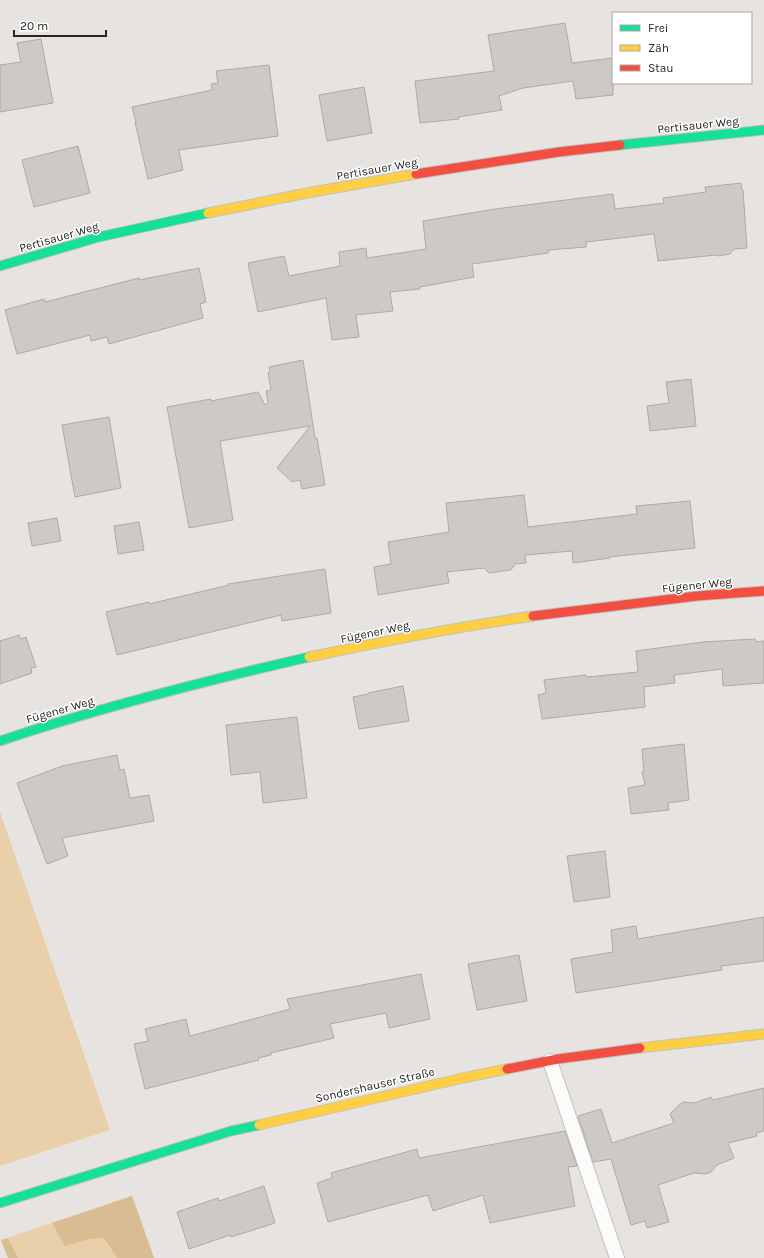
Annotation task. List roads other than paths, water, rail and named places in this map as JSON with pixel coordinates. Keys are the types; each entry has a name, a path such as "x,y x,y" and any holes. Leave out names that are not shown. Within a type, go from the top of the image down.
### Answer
{"street":[{"name":"Pertisauer Weg","path":"0,266 99,237 244,205 327,189 559,152 764,130"},
{"name":"Fügener Weg","path":"0,741 60,721 241,674 376,643 460,627 539,615 697,596 764,590"},
{"name":"Sondershauser Straße","path":"0,1203 231,1131 455,1079 550,1061 617,1051 764,1034"}],"lane":[{"path":"550,1061 617,1258"}]}
